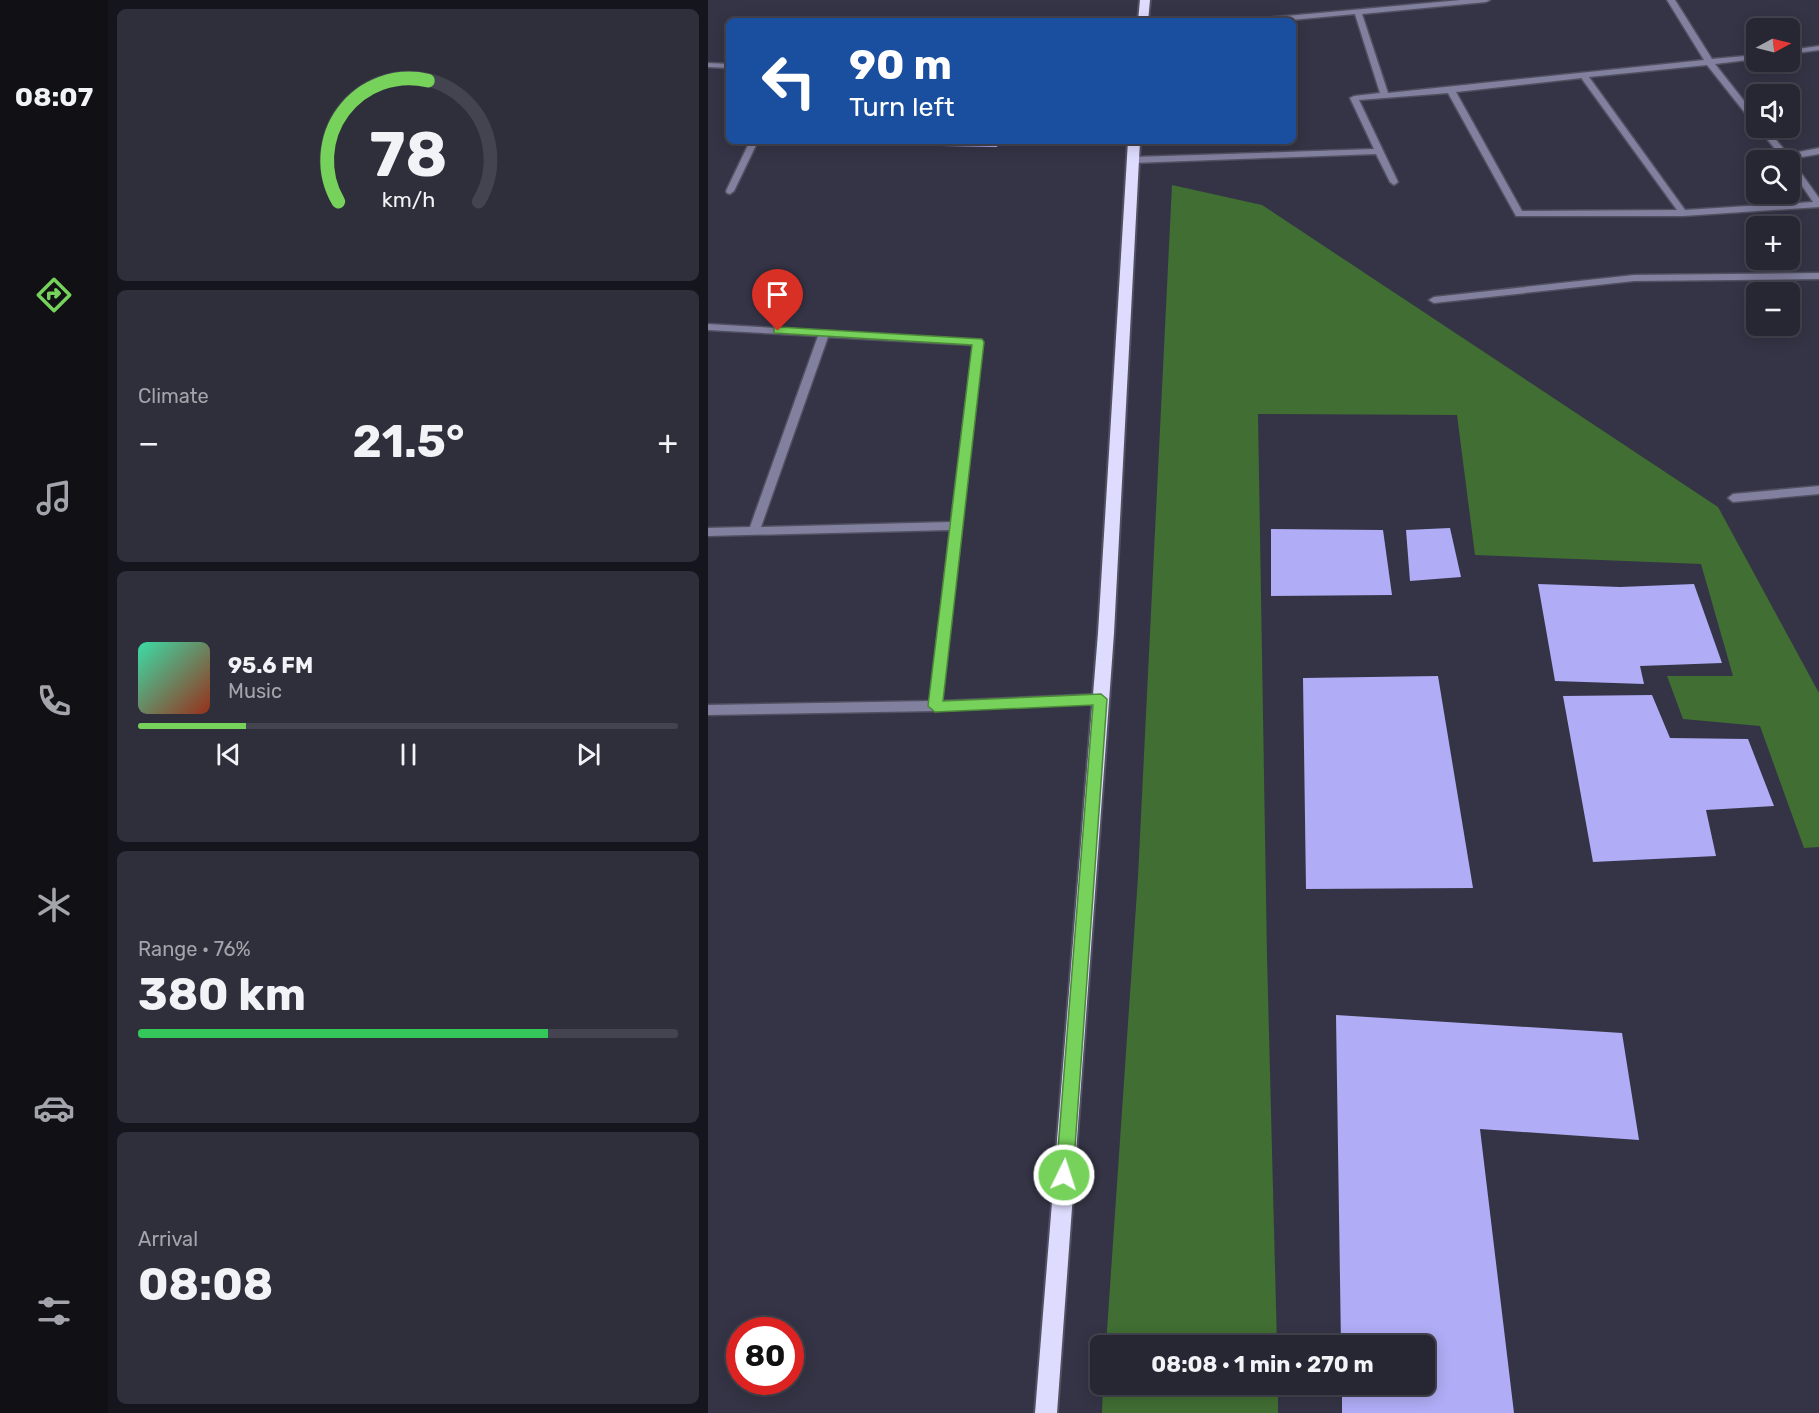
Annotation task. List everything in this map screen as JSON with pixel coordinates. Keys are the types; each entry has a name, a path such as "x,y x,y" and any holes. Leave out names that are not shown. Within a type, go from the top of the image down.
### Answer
{"highway":[{"path":"1143,18 1145,0"},
{"path":"1046,1413 1101,699 1134,144"}],"street":[{"path":"1289,18 1486,0"},
{"path":"1671,0 1710,63 1746,108"},
{"path":"1358,12 1384,96"},
{"path":"1800,51 1819,48"},
{"path":"1394,182 1354,98 1585,77 1746,58"},
{"path":"708,65 726,66"},
{"path":"1585,77 1683,213"},
{"path":"1451,90 1519,214 1683,213 1819,204 1800,177"},
{"path":"1770,138 1780,150"},
{"path":"730,191 753,144"},
{"path":"1800,157 1819,151"},
{"path":"1133,160 1380,152"},
{"path":"1434,300 1634,278 1819,276"},
{"path":"708,327 978,342 935,706"},
{"path":"754,532 824,333"},
{"path":"1733,498 1819,490"},
{"path":"708,532 956,526"},
{"path":"708,710 935,706 1101,699"}],"green space":[{"path":"1172,185 1262,205 1718,507 1819,693 1819,847 1804,848 1760,726 1683,719 1667,676 1733,676 1701,564 1475,555 1457,415 1258,414 1267,956 1277,1335 1107,1335 1138,877"},
{"path":"1103,1395 1278,1395 1278,1413 1102,1413"}],"building":[{"path":"942,144 998,144 997,147 941,146"},
{"path":"1450,528 1461,577 1410,581 1406,530"},
{"path":"1271,529 1383,530 1392,595 1271,596"},
{"path":"1538,584 1620,587 1694,584 1722,663 1640,666 1644,684 1555,681"},
{"path":"1438,676 1473,888 1306,889 1303,678"},
{"path":"1652,695 1670,738 1748,739 1774,806 1706,810 1716,856 1593,862 1563,696"},
{"path":"1336,1015 1622,1033 1639,1140 1480,1129 1514,1413 1342,1413 1342,1395 1435,1395 1435,1335 1341,1335"}],"route":[{"path":"778,331 978,342 935,706 1101,699 1064,1175"}]}
